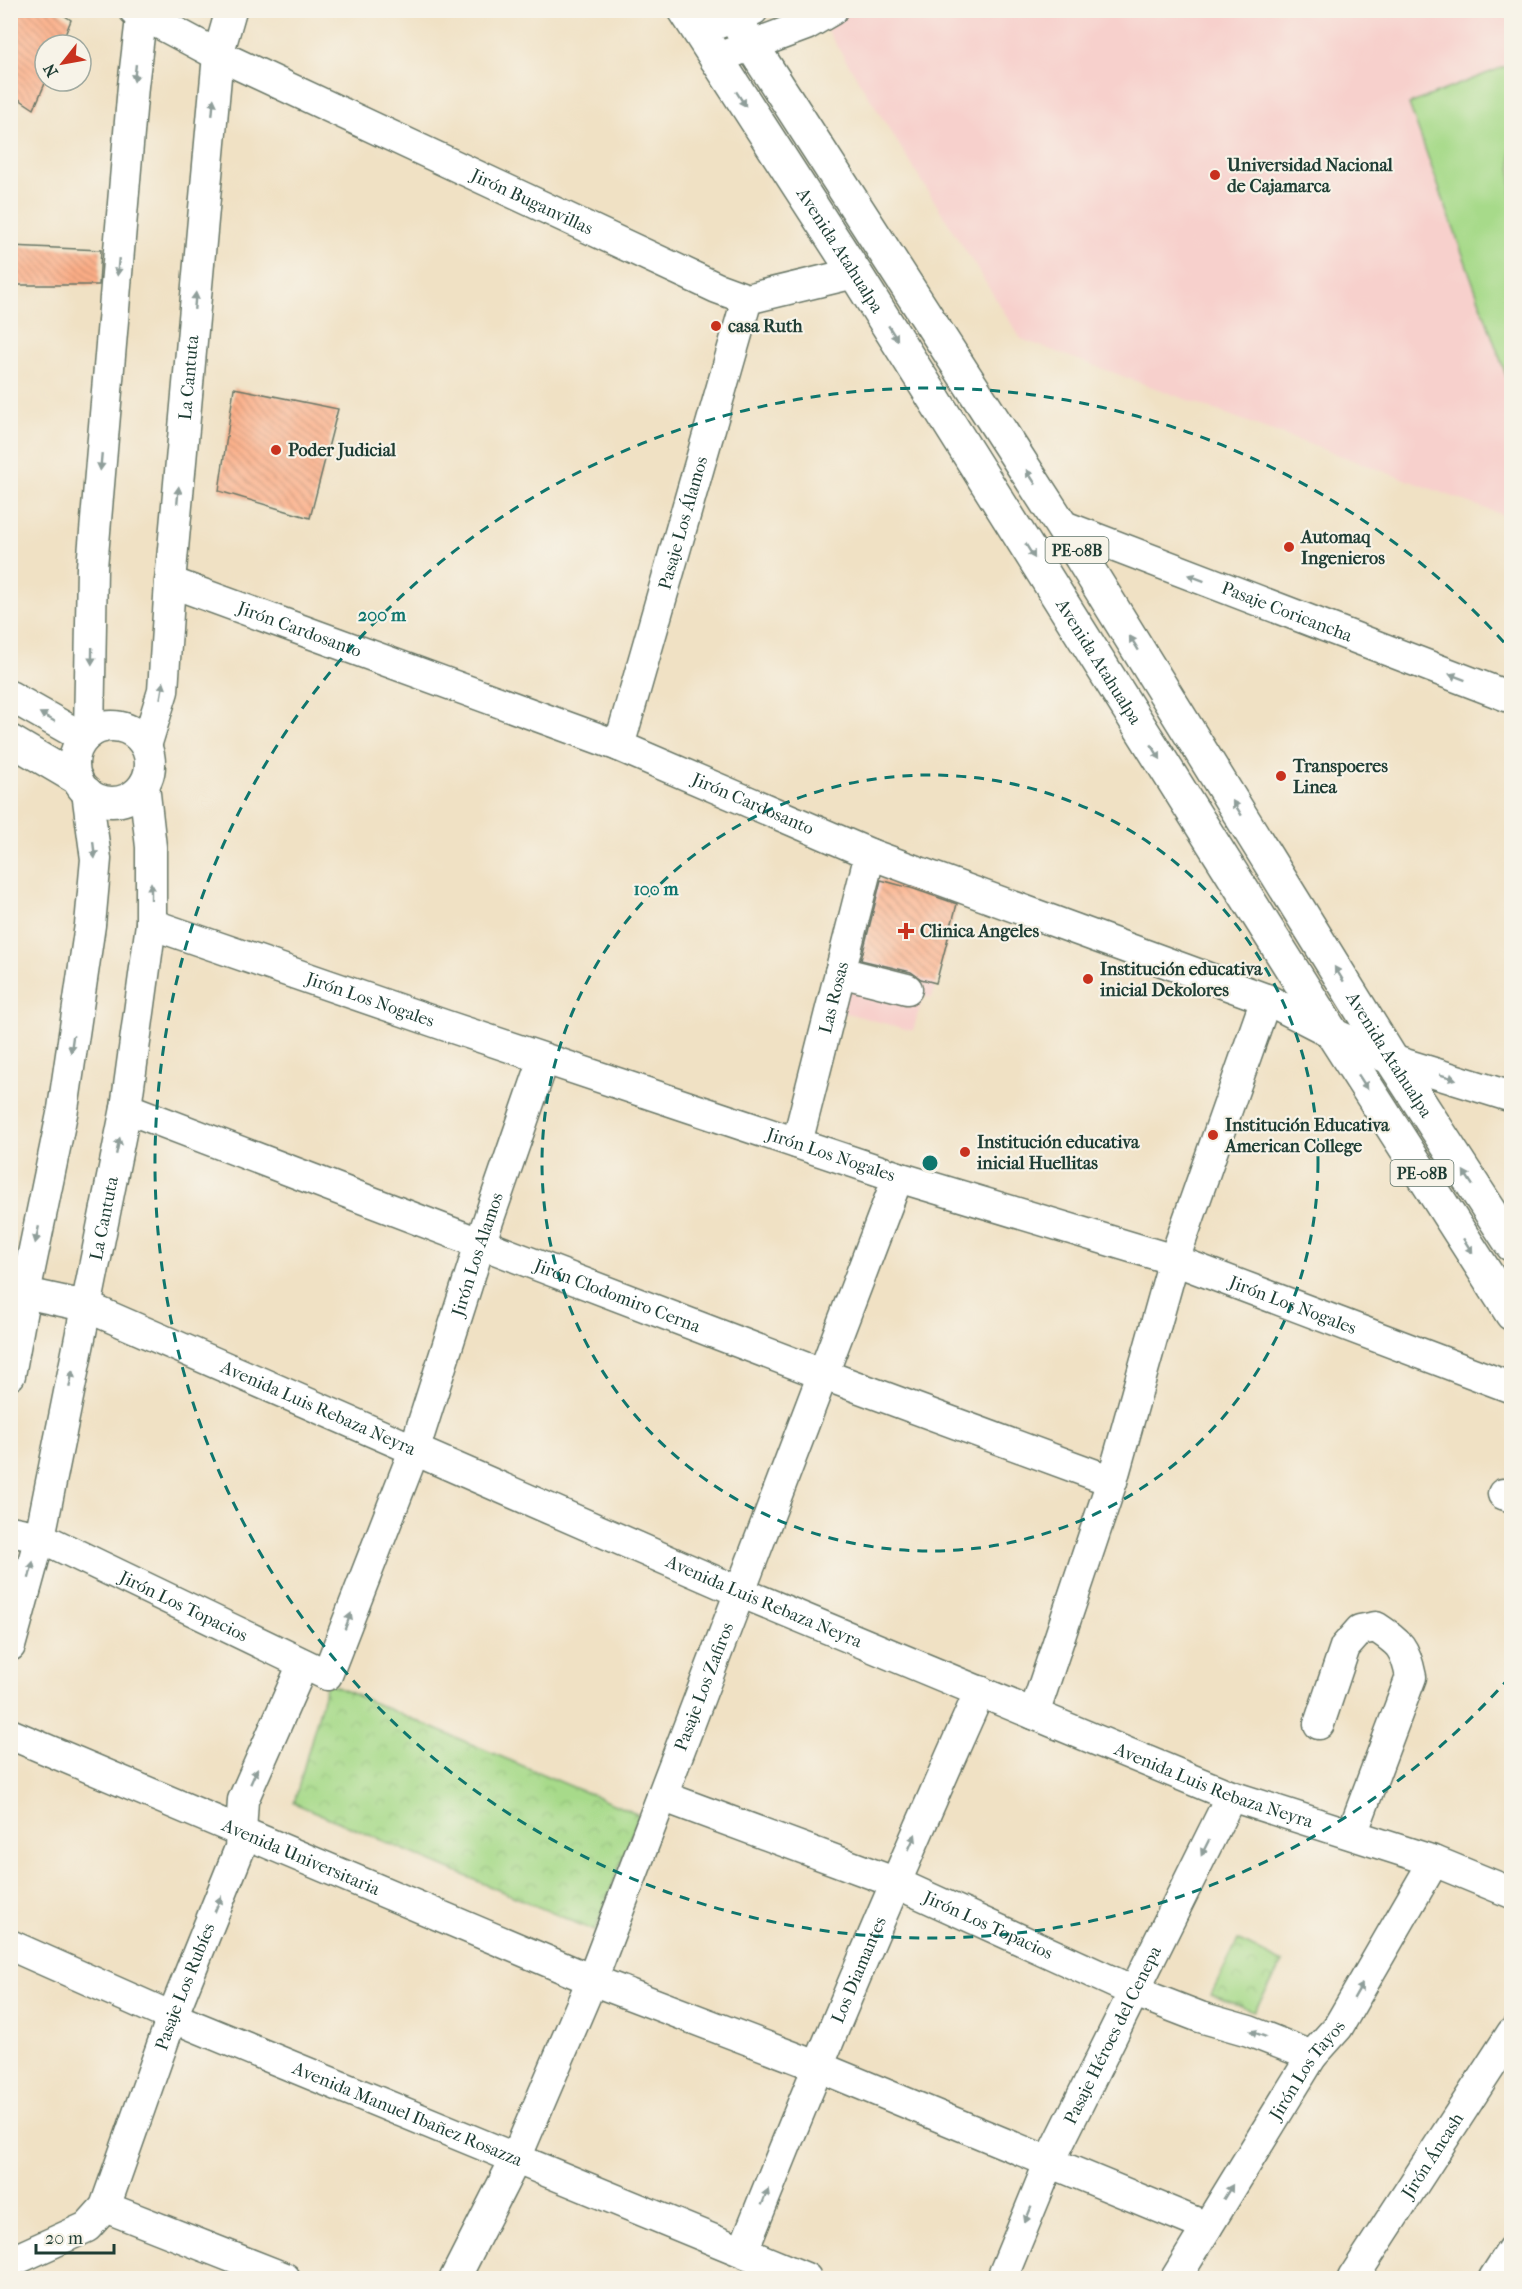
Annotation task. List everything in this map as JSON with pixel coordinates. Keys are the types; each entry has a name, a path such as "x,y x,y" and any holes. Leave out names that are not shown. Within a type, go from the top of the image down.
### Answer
{"main road":[{"name":"Avenida Atahualpa","path":"739,13 752,46 1061,525 1392,1060 1512,1245"},
{"name":"Avenida Atahualpa","path":"699,33 855,273 1332,1033 1512,1314"}],"street":[{"name":"La Cantuta","path":"10,1646 40,1537 126,1108 152,924 151,847 144,784 150,772 150,765 146,746 163,691 170,582 218,54 231,10"},
{"path":"699,33 752,46 806,25 832,10"},
{"name":"Jirón Buganvillas","path":"139,12 218,54 706,283 747,299"},
{"path":"87,736 92,567 139,12"},
{"path":"699,33 739,13"},
{"path":"747,299 855,273"},
{"name":"Pasaje Los Álamos","path":"619,746 747,299"},
{"name":"Pasaje Coricancha","path":"1061,525 1512,698"},
{"name":"Jirón Cardosanto","path":"170,582 619,746 870,854 1266,999 1332,1033 1392,1060 1512,1097"},
{"path":"10,696 87,736"},
{"path":"10,1375 63,1109 90,925 96,859 83,786 74,763 76,754 87,736 100,728 113,726 126,728 138,735 146,746"},
{"path":"10,740 83,786 98,799 118,801 136,794 144,784"},
{"name":"Las Rosas","path":"797,1143 870,854"},
{"name":"Jirón Los Nogales","path":"152,924 544,1059 898,1177 1174,1260 1512,1388"},
{"path":"840,972 907,989"},
{"path":"1034,1714 1112,1481 1174,1260 1266,999"},
{"name":"Jirón Los Alamos","path":"315,1670 414,1451 480,1244 544,1059"},
{"name":"Jirón Clodomiro Cerna","path":"126,1108 822,1374 1112,1481"},
{"name":"Pasaje Los Zafiros","path":"455,2278 516,2158 592,1980 898,1177"},
{"name":"Avenida Luis Rebaza Neyra","path":"25,1293 85,1306 740,1592 1231,1796 1434,1861 1512,1893"},
{"name":"Jirón Los Topacios","path":"10,1531 40,1537 315,1670"},
{"path":"1319,1724 1345,1647 1360,1630 1376,1627 1397,1641 1407,1656 1411,1677 1352,1834"},
{"name":"Pasaje Los Rubíes","path":"10,2262 87,2227 105,2207 172,2017 240,1848 243,1800 315,1670"},
{"name":"Los Diamantes","path":"743,2251 894,1882 980,1691"},
{"name":"Avenida Universitaria","path":"10,1734 592,1980 817,2066 1207,2227"},
{"name":"Jirón Los Topacios","path":"662,1796 894,1882 1133,1992 1200,2017 1249,2031 1312,2056"},
{"name":"Pasaje Héroes del Cenepa","path":"1002,2278 1050,2161 1231,1796"},
{"name":"Jirón Los Tayos","path":"1176,2278 1312,2056 1338,2027 1434,1861"},
{"name":"Avenida Manuel Ibañez Rosazza","path":"10,1945 172,2017 806,2278"},
{"name":"Jirón Áncash","path":"1353,2278 1510,2038"},
{"path":"105,2207 285,2278"},
{"path":"1494,2278 1512,2250"}],"shaded area":[{"name":"Universidad Nacional de Cajamarca","path":"815,11 1511,11 1511,518 1021,339"},
{"name":"Clinica Angeles","path":"875,878 958,900 932,998 923,996 913,1031 839,1011"}],"green space":[{"path":"1511,64 1512,376 1507,378 1409,104"},
{"path":"327,1683 639,1815 595,1931 294,1803"},
{"path":"1238,1940 1283,1963 1254,2011 1211,1995"}],"building":[{"path":"10,10 56,10 71,20 66,33 33,33 33,93 41,93 34,109 10,93"},
{"path":"10,246 101,250 99,285 10,285"},
{"name":"Poder Judicial","path":"234,388 338,409 310,518 219,491"},
{"path":"881,880 957,904 936,983 921,979 911,972 861,960"}],"place":[{"name":"Universidad Nacional de Cajamarca","path":"1215,175"},
{"name":"casa Ruth","path":"716,326"},
{"name":"Poder Judicial","path":"276,450"},
{"name":"Automaq Ingenieros","path":"1289,547"},
{"name":"Transpoeres Linea","path":"1281,776"},
{"name":"Clinica Angeles","path":"906,931"},
{"name":"Institución educativa inicial Dekolores","path":"1088,979"},
{"name":"Institución Educativa American College","path":"1213,1135"},
{"name":"Institución educativa inicial Huellitas","path":"965,1152"}]}
